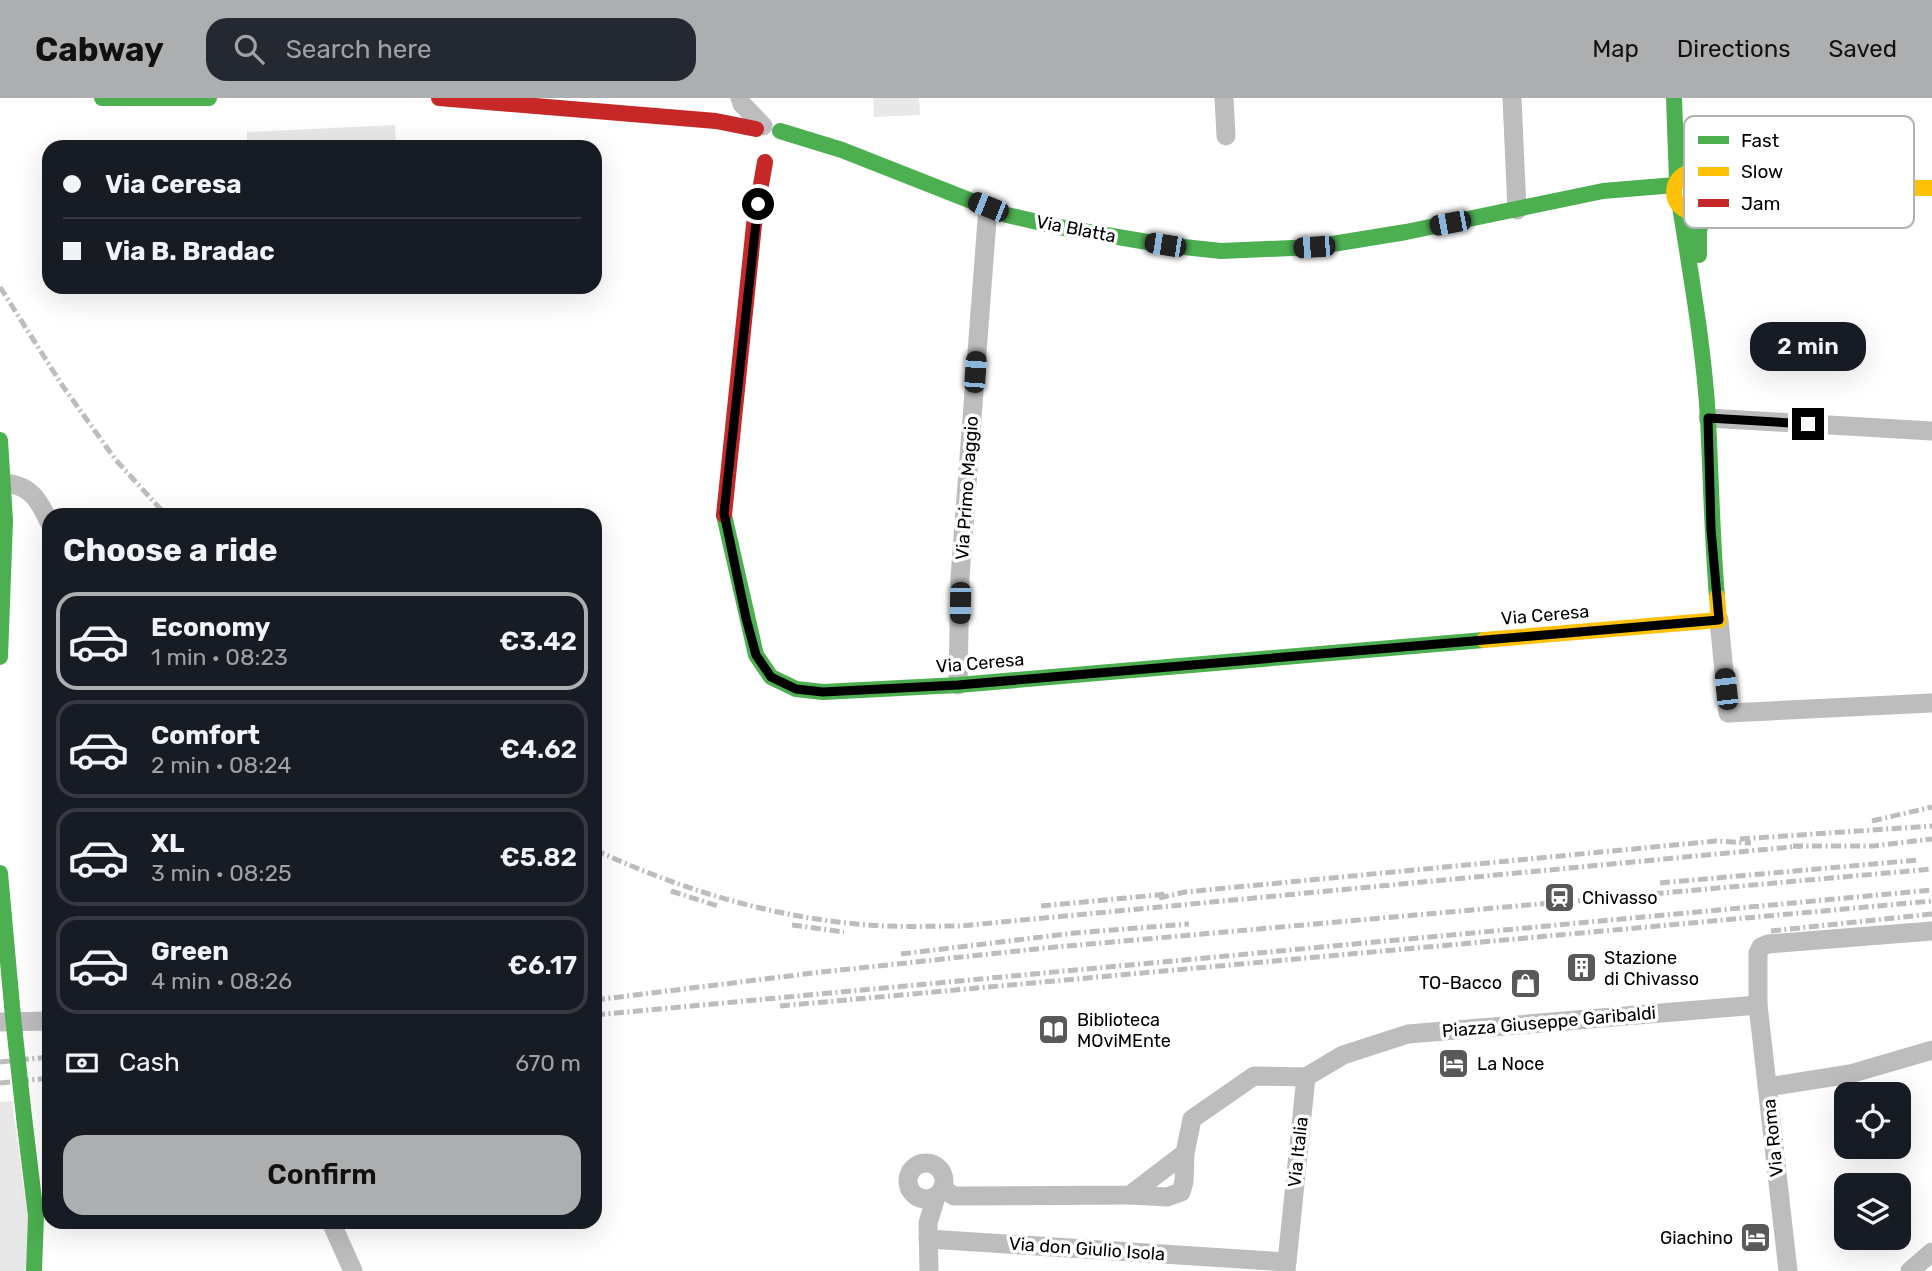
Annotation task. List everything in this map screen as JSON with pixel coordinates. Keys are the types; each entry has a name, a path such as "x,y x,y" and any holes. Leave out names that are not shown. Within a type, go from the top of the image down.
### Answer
{"street":[{"path":"102,98 209,98"},
{"name":"Via Blatta","path":"439,98 716,121 757,137 842,150 1007,215 1165,245 1221,251 1314,247 1517,210 1603,191 1676,183"},
{"path":"740,98 757,137 776,156"},
{"path":"1224,98 1226,136"},
{"path":"1512,98 1517,210"},
{"path":"1674,98 1674,196 1680,206 1697,311 1708,418 1711,529 1728,713 1932,703"},
{"path":"1676,125 1684,143"},
{"name":"Via Ceresa","path":"757,137 785,140 776,156 754,225 724,512 756,655 771,677 796,689 823,692 958,685 1719,620"},
{"path":"1676,183 1684,176"},
{"path":"1914,188 1932,188"},
{"path":"1680,206 1684,208"},
{"name":"Via Primo Maggio","path":"958,685 960,577 988,207"},
{"path":"1697,311 1701,228"},
{"path":"1708,418 1932,431"},
{"path":"0,440 6,483 0,657"},
{"path":"6,483 20,485 33,493 42,509"},
{"path":"0,873 6,1019 24,1117 34,1208 37,1259 34,1271"},
{"name":"Via Roma","path":"1788,1271 1758,1005 1758,953 1761,947 1768,944 1932,931"},
{"name":"Piazza Giuseppe Garibaldi","path":"1306,1077 1343,1055 1408,1034 1758,1005"},
{"path":"6,1019 42,1021"},
{"path":"1767,1087 1850,1074 1932,1050"},
{"path":"929,1271 928,1231 932,1194 1167,1197 1181,1192 1192,1119 1254,1076 1306,1077"},
{"name":"Via Italia","path":"1286,1266 1306,1077"},
{"path":"1130,1195 1185,1153"},
{"path":"334,1229 353,1271"},
{"name":"Via don Giulio Isola","path":"928,1231 1286,1266"},
{"path":"1910,1271 1932,1252"}],"shaded area":[{"path":"873,98 919,98 920,115 874,117"},
{"path":"395,125 396,140 247,140 247,132"},
{"path":"12,1101 31,1241 25,1271 0,1271 0,1102"}],"railway":[{"path":"0,287 62,385 115,459 160,508"},
{"path":"1872,821 1932,807"},
{"path":"1740,839 1932,826"},
{"path":"1793,846 1873,846 1932,839"},
{"path":"1159,898 1185,892 1716,841 1751,843"},
{"path":"602,853 664,879 773,911 809,918 884,926 960,926 1801,846"},
{"path":"1660,883 1918,860"},
{"path":"602,999 1045,948 1932,869"},
{"path":"602,1014 1932,890"},
{"path":"671,891 718,906"},
{"path":"1041,906 1168,894"},
{"path":"780,1006 1932,901"},
{"path":"1771,931 1932,914"},
{"path":"901,954 1075,933 1189,924"},
{"path":"792,925 844,932"},
{"path":"0,1062 42,1058"},
{"path":"0,1083 42,1079"}],"traffic: fast":[{"path":"102,98 209,98"},
{"path":"1674,98 1677,181"},
{"path":"780,131 842,150 1007,215 1165,245 1221,251 1314,247 1406,232 1603,191 1675,185"},
{"path":"1680,206 1697,312 1706,392 1717,597"},
{"path":"1699,255 1700,228"},
{"path":"0,440 5,521 0,657"},
{"path":"724,515 756,655 771,677 796,689 823,692 958,685 1484,640"},
{"path":"0,873 13,1017"},
{"path":"13,1017 24,1117"},
{"path":"24,1117 36,1216 34,1271"}],"traffic: slow":[{"path":"1684,175 1676,184 1674,192 1676,200 1684,209"},
{"path":"1914,188 1932,188"},
{"path":"1484,640 1719,620 1717,597"}],"traffic: jam":[{"path":"439,98 716,121 756,129"},
{"path":"724,515 754,225 765,162"}],"place":[{"name":"Chivasso","path":"1559,898"},
{"name":"Stazione di Chivasso","path":"1581,968"},
{"name":"TO-Bacco","path":"1525,983"},
{"name":"Biblioteca MOviMEnte","path":"1054,1030"},
{"name":"La Noce","path":"1454,1064"},
{"name":"Giachino","path":"1756,1238"}],"route":[{"path":"758,204 724,513 756,655 771,677 796,689 823,692 958,685 1719,620 1711,529 1708,418 1808,424"}]}
